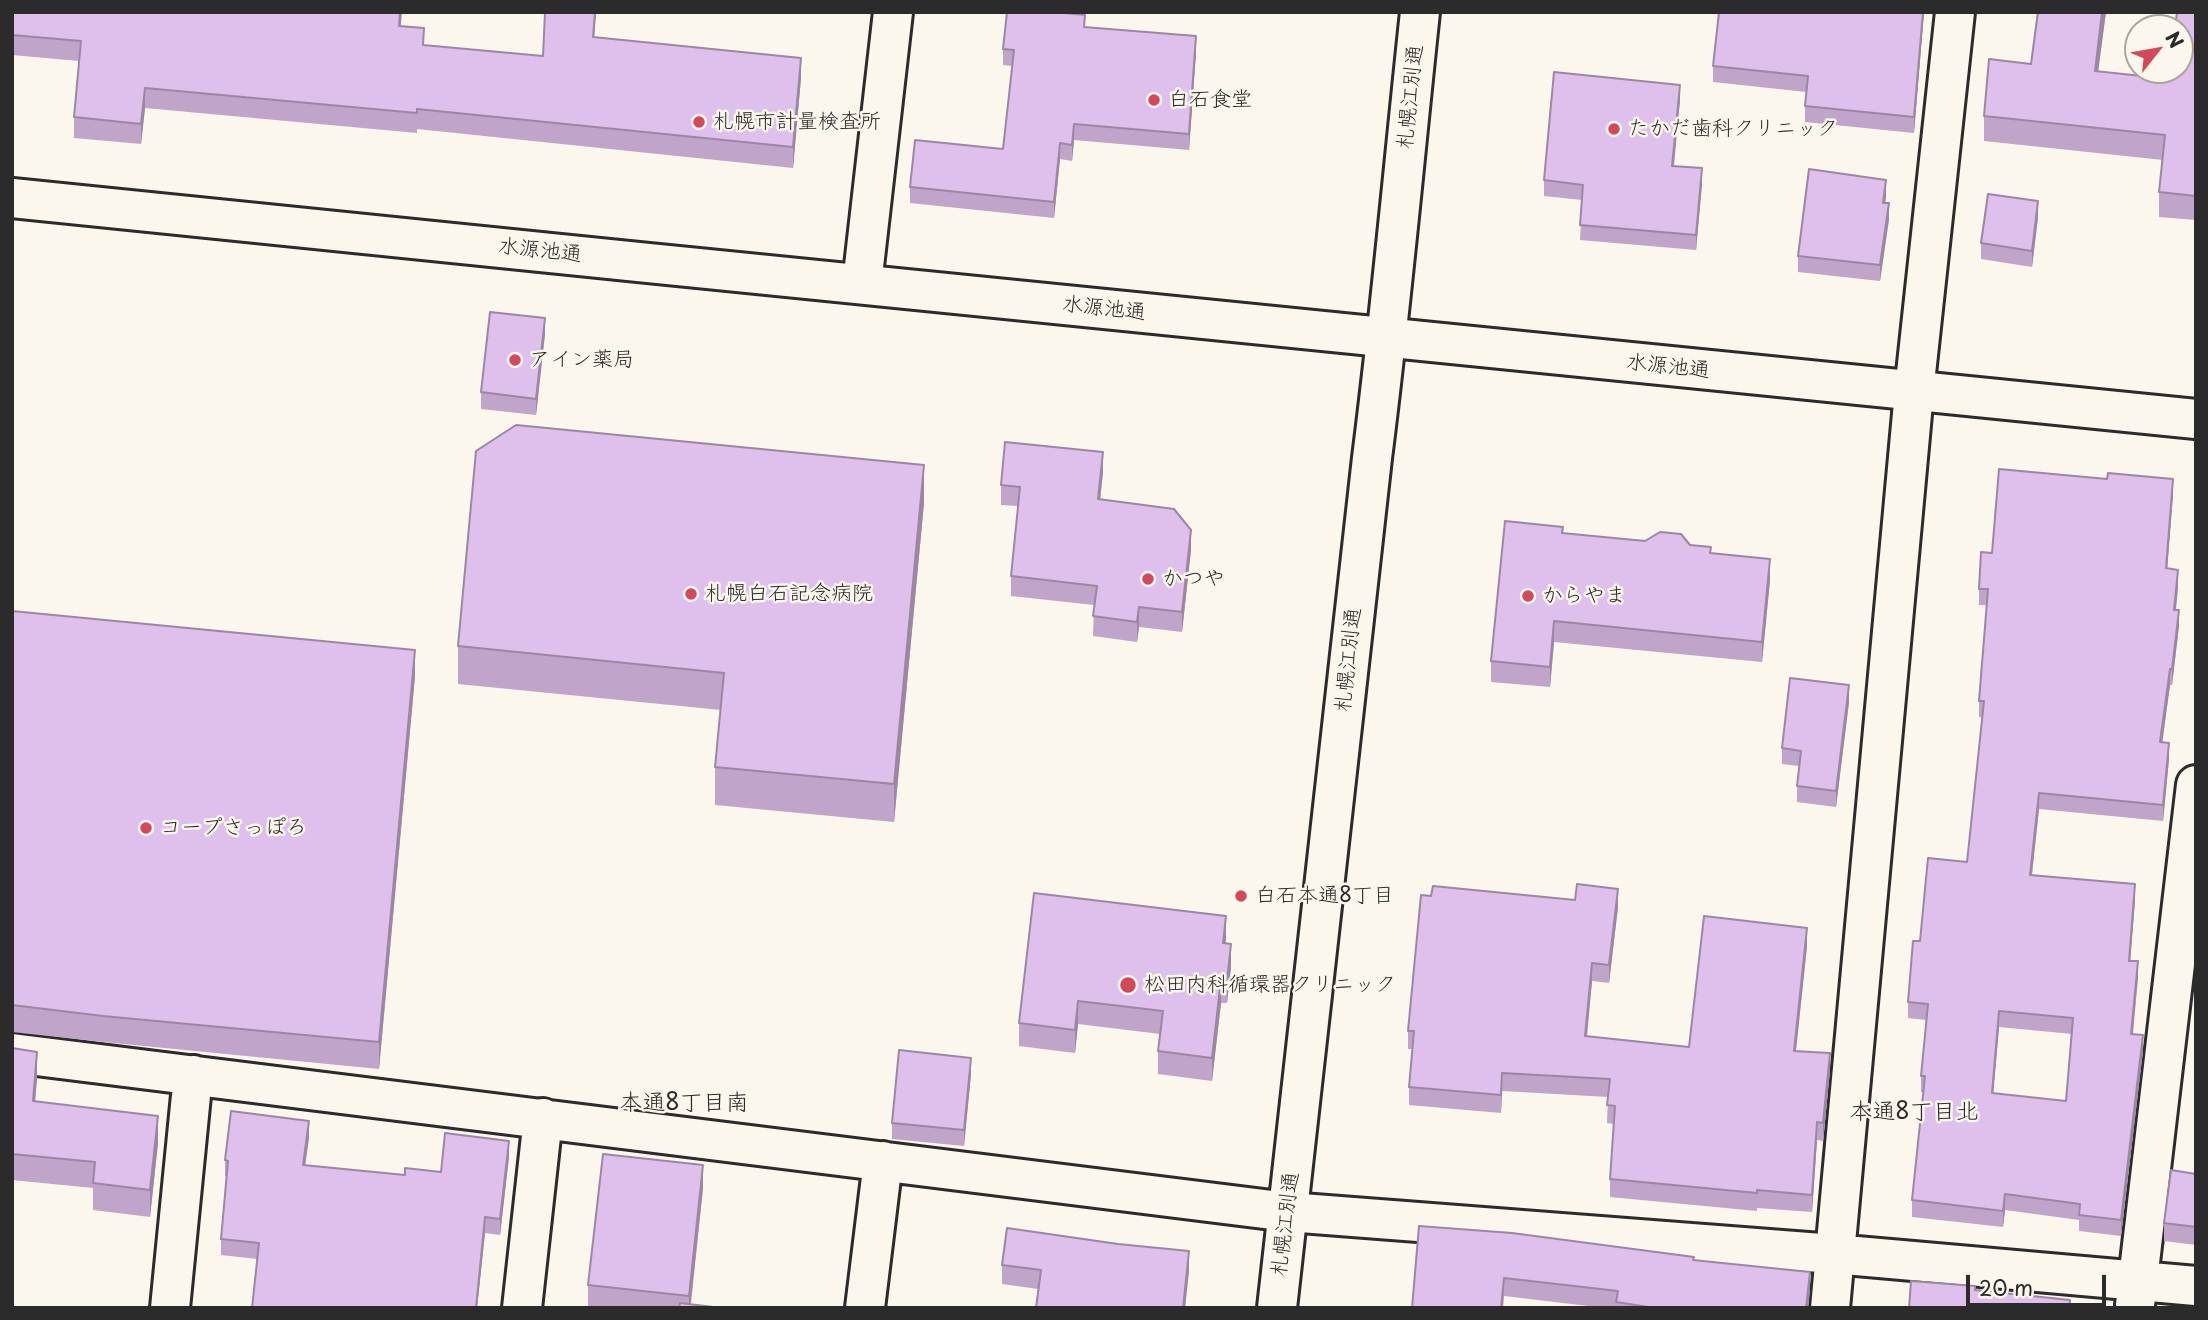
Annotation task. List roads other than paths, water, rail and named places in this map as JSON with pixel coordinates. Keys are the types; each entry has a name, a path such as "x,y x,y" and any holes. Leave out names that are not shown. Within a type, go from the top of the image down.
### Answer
{"main road":[{"path":"862,284 893,12"},
{"name":"札幌江別通","path":"1277,1308 1387,340 1420,12"},
{"path":"1829,1308 1914,392 1955,12"},
{"name":"水源池通","path":"12,198 1387,340 2196,419"},
{"path":"2136,1294 2196,785"},
{"path":"12,1053 1288,1212 1834,1254 2136,1294 2196,1286"},
{"path":"170,1308 193,1075"},
{"path":"522,1308 543,1118"},
{"path":"865,1308 883,1161"}],"place":[{"name":"白石食堂","path":"1154,100"},
{"name":"札幌市計量検査所","path":"699,122"},
{"name":"たかだ歯科クリニック","path":"1614,129"},
{"name":"アイン薬局","path":"515,360"},
{"name":"かつや","path":"1148,579"},
{"name":"札幌白石記念病院","path":"691,594"},
{"name":"からやま","path":"1528,596"},
{"name":"コープさっぽろ","path":"146,828"},
{"name":"白石本通8丁目","path":"1241,896"},
{"name":"松田内科循環器クリニック","path":"1128,985"}],"district":[{"name":"本通8丁目南","path":"684,1104"},
{"name":"本通8丁目北","path":"1914,1113"}]}
